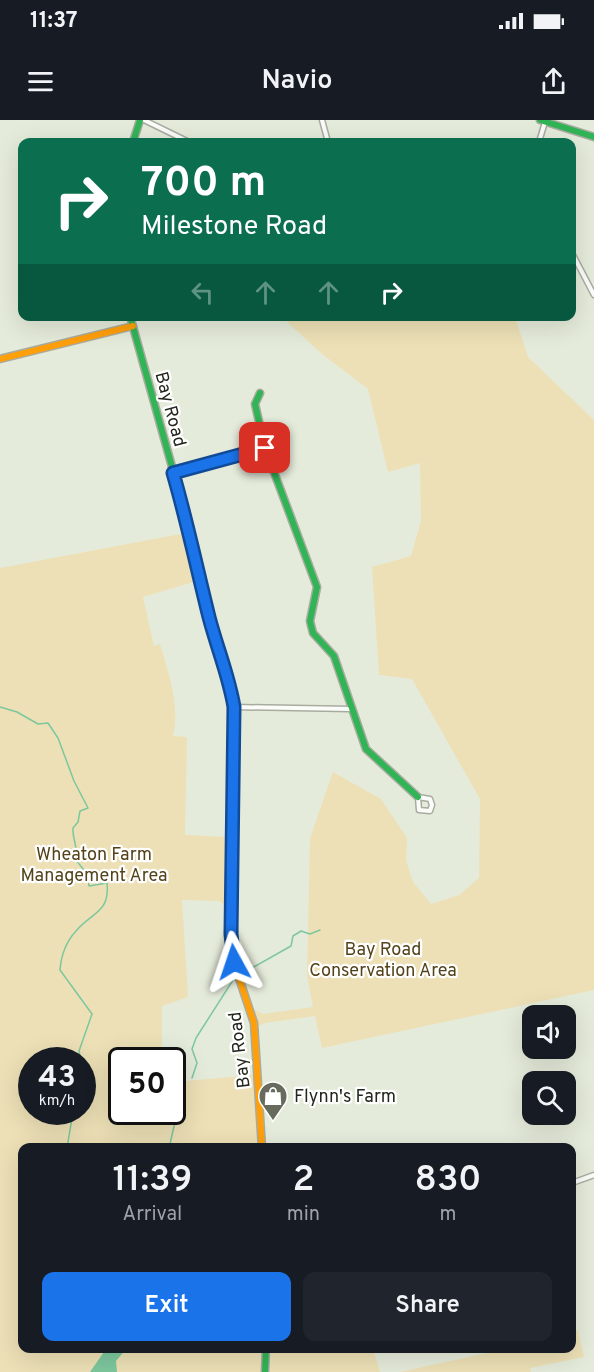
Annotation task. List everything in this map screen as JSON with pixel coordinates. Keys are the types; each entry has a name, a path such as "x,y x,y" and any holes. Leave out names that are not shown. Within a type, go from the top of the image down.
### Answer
{"main road":[{"path":"135,138 142,120"},
{"path":"543,121 594,137"},
{"name":"Bay Road","path":"132,321 191,535 210,620 227,673 234,707 232,946 235,966 254,1023 262,1143"},
{"path":"0,359 133,326"},
{"path":"260,393 255,404 265,448 317,587 310,621 313,633 334,656 366,749 418,797"},
{"path":"265,1372 266,1353"}],"street":[{"path":"142,120 180,138"},
{"path":"322,120 327,138"},
{"path":"540,138 543,121"},
{"path":"576,261 594,295"},
{"path":"173,473 265,448"},
{"path":"234,707 351,710"},
{"path":"418,797 430,799 432,805 430,811 419,810 418,797"},
{"path":"576,1182 594,1175"}],"green space":[{"name":"Bay Road Conservation Area","path":"286,321 516,321 528,357 594,420 594,990 322,1048 315,1016 265,1023 259,1026 255,1010 263,1014 313,1007 307,976 310,838 333,772 381,799 407,838 406,860 413,882 431,904 459,895 479,878 480,799 412,679 379,675 372,567 411,556 421,521 420,463 388,472 368,389 322,354"},
{"name":"Wheaton Farm Management Area","path":"186,533 197,581 143,597 154,646 160,644 173,690 175,724 173,736 187,737 185,835 228,837 227,907 219,901 182,900 188,997 162,1006 162,1047 108,1047 108,1125 186,1125 186,1081 254,1075 258,1143 18,1143 18,1353 262,1353 261,1372 0,1372 0,568"},
{"path":"578,1330 584,1357 530,1368 531,1372 400,1372 487,1353 576,1353 576,1331"},
{"path":"271,1353 374,1353 380,1372 270,1372"}],"shaded area":[{"path":"103,1353 123,1353 116,1361 117,1372 90,1372"}],"waterway":[{"path":"0,707 17,712 38,724 48,723 58,738 74,781 88,808 80,811 78,822 73,828 76,860 87,874 89,886 107,883 106,900 103,906 72,935 65,949 60,970 92,1014 80,1047"},
{"path":"243,973 291,946 293,936 301,931 310,934 320,930"},
{"path":"192,1078 197,1063 192,1049 196,1038 233,980"},
{"path":"68,1143 71,1125"},
{"path":"170,1143 174,1125"}],"traffic: fast":[{"path":"134,138 140,120"},
{"path":"540,120 594,137"},
{"path":"131,321 191,535 210,620 227,673 235,725 234,829"},
{"path":"260,393 255,404 265,448 317,587 310,621 313,633 334,656 366,749 418,797"},
{"path":"265,1372 266,1353"}],"traffic: slow":[{"path":"0,359 133,326"},
{"path":"234,829 232,946 235,966 254,1023 262,1143"}],"place":[{"name":"Flynn's Farm","path":"273,1122"}],"route":[{"path":"234,962 231,934 234,707 227,673 210,620 191,535 173,473 265,448"}]}
